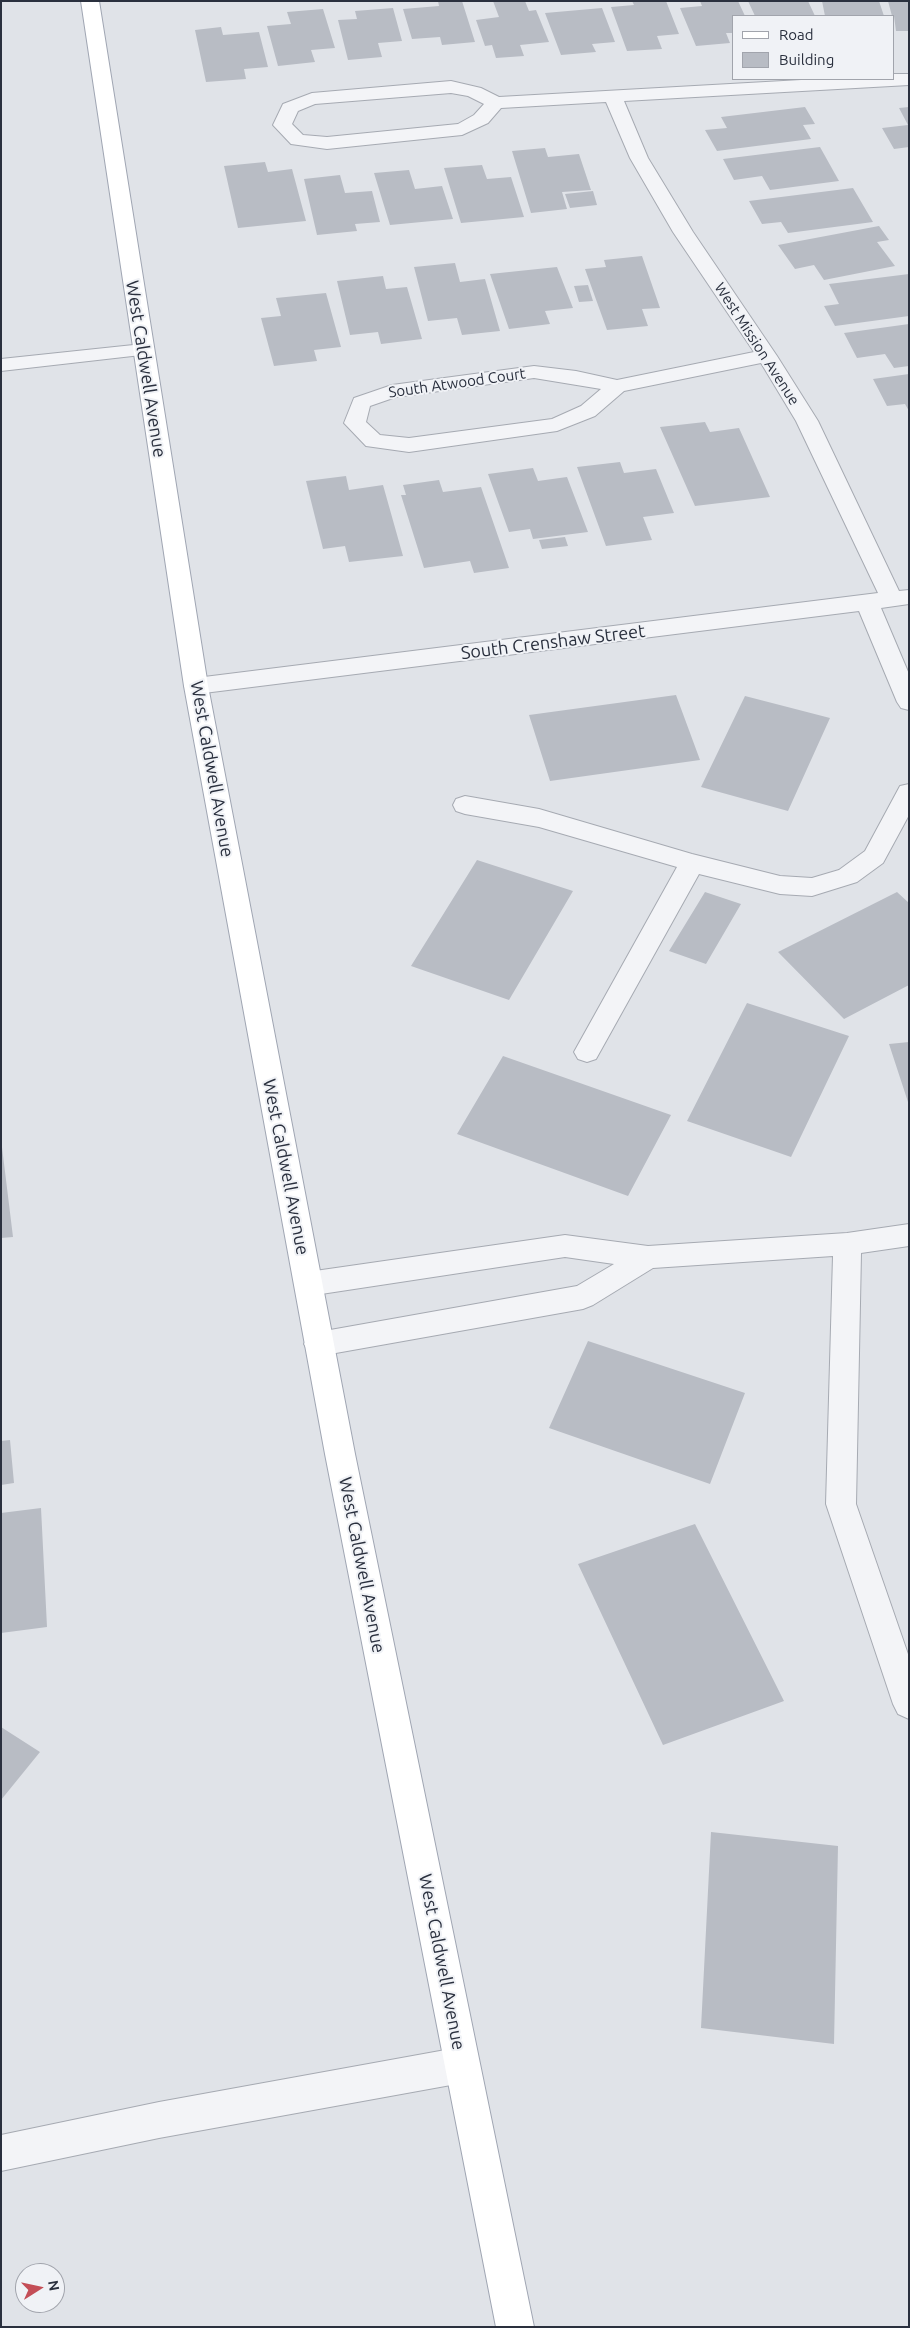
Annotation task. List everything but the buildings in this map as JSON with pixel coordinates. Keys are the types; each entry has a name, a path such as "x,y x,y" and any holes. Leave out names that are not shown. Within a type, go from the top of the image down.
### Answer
{"main road":[{"name":"West Caldwell Avenue","path":"90,1 196,686 308,1284 515,2327"}],"street":[{"path":"895,80 909,79"},
{"path":"496,103 481,119 462,129 327,144 298,140 282,124 290,108 312,99 451,88 474,92 496,103 890,80"},
{"name":"West Mission Avenue","path":"612,95 639,158 682,232 767,356 807,421 901,598"},
{"path":"1,365 143,350"},
{"name":"South Atwood Court","path":"616,386 588,411 557,425 409,445 374,441 355,423 361,402 392,391 534,372 576,377 616,386 767,356"},
{"name":"South Crenshaw Street","path":"196,686 901,598"},
{"path":"868,602 909,702"},
{"path":"464,805 539,818 692,863 780,884 812,887 848,876 874,857 906,805"},
{"path":"587,1052 692,863"},
{"path":"308,1284 565,1246 648,1257 847,1244 909,1236"},
{"path":"847,1244 841,1504 909,1704"},
{"path":"320,1344 583,1297 648,1257"},
{"path":"1,2152 159,2120 462,2064"}]}
